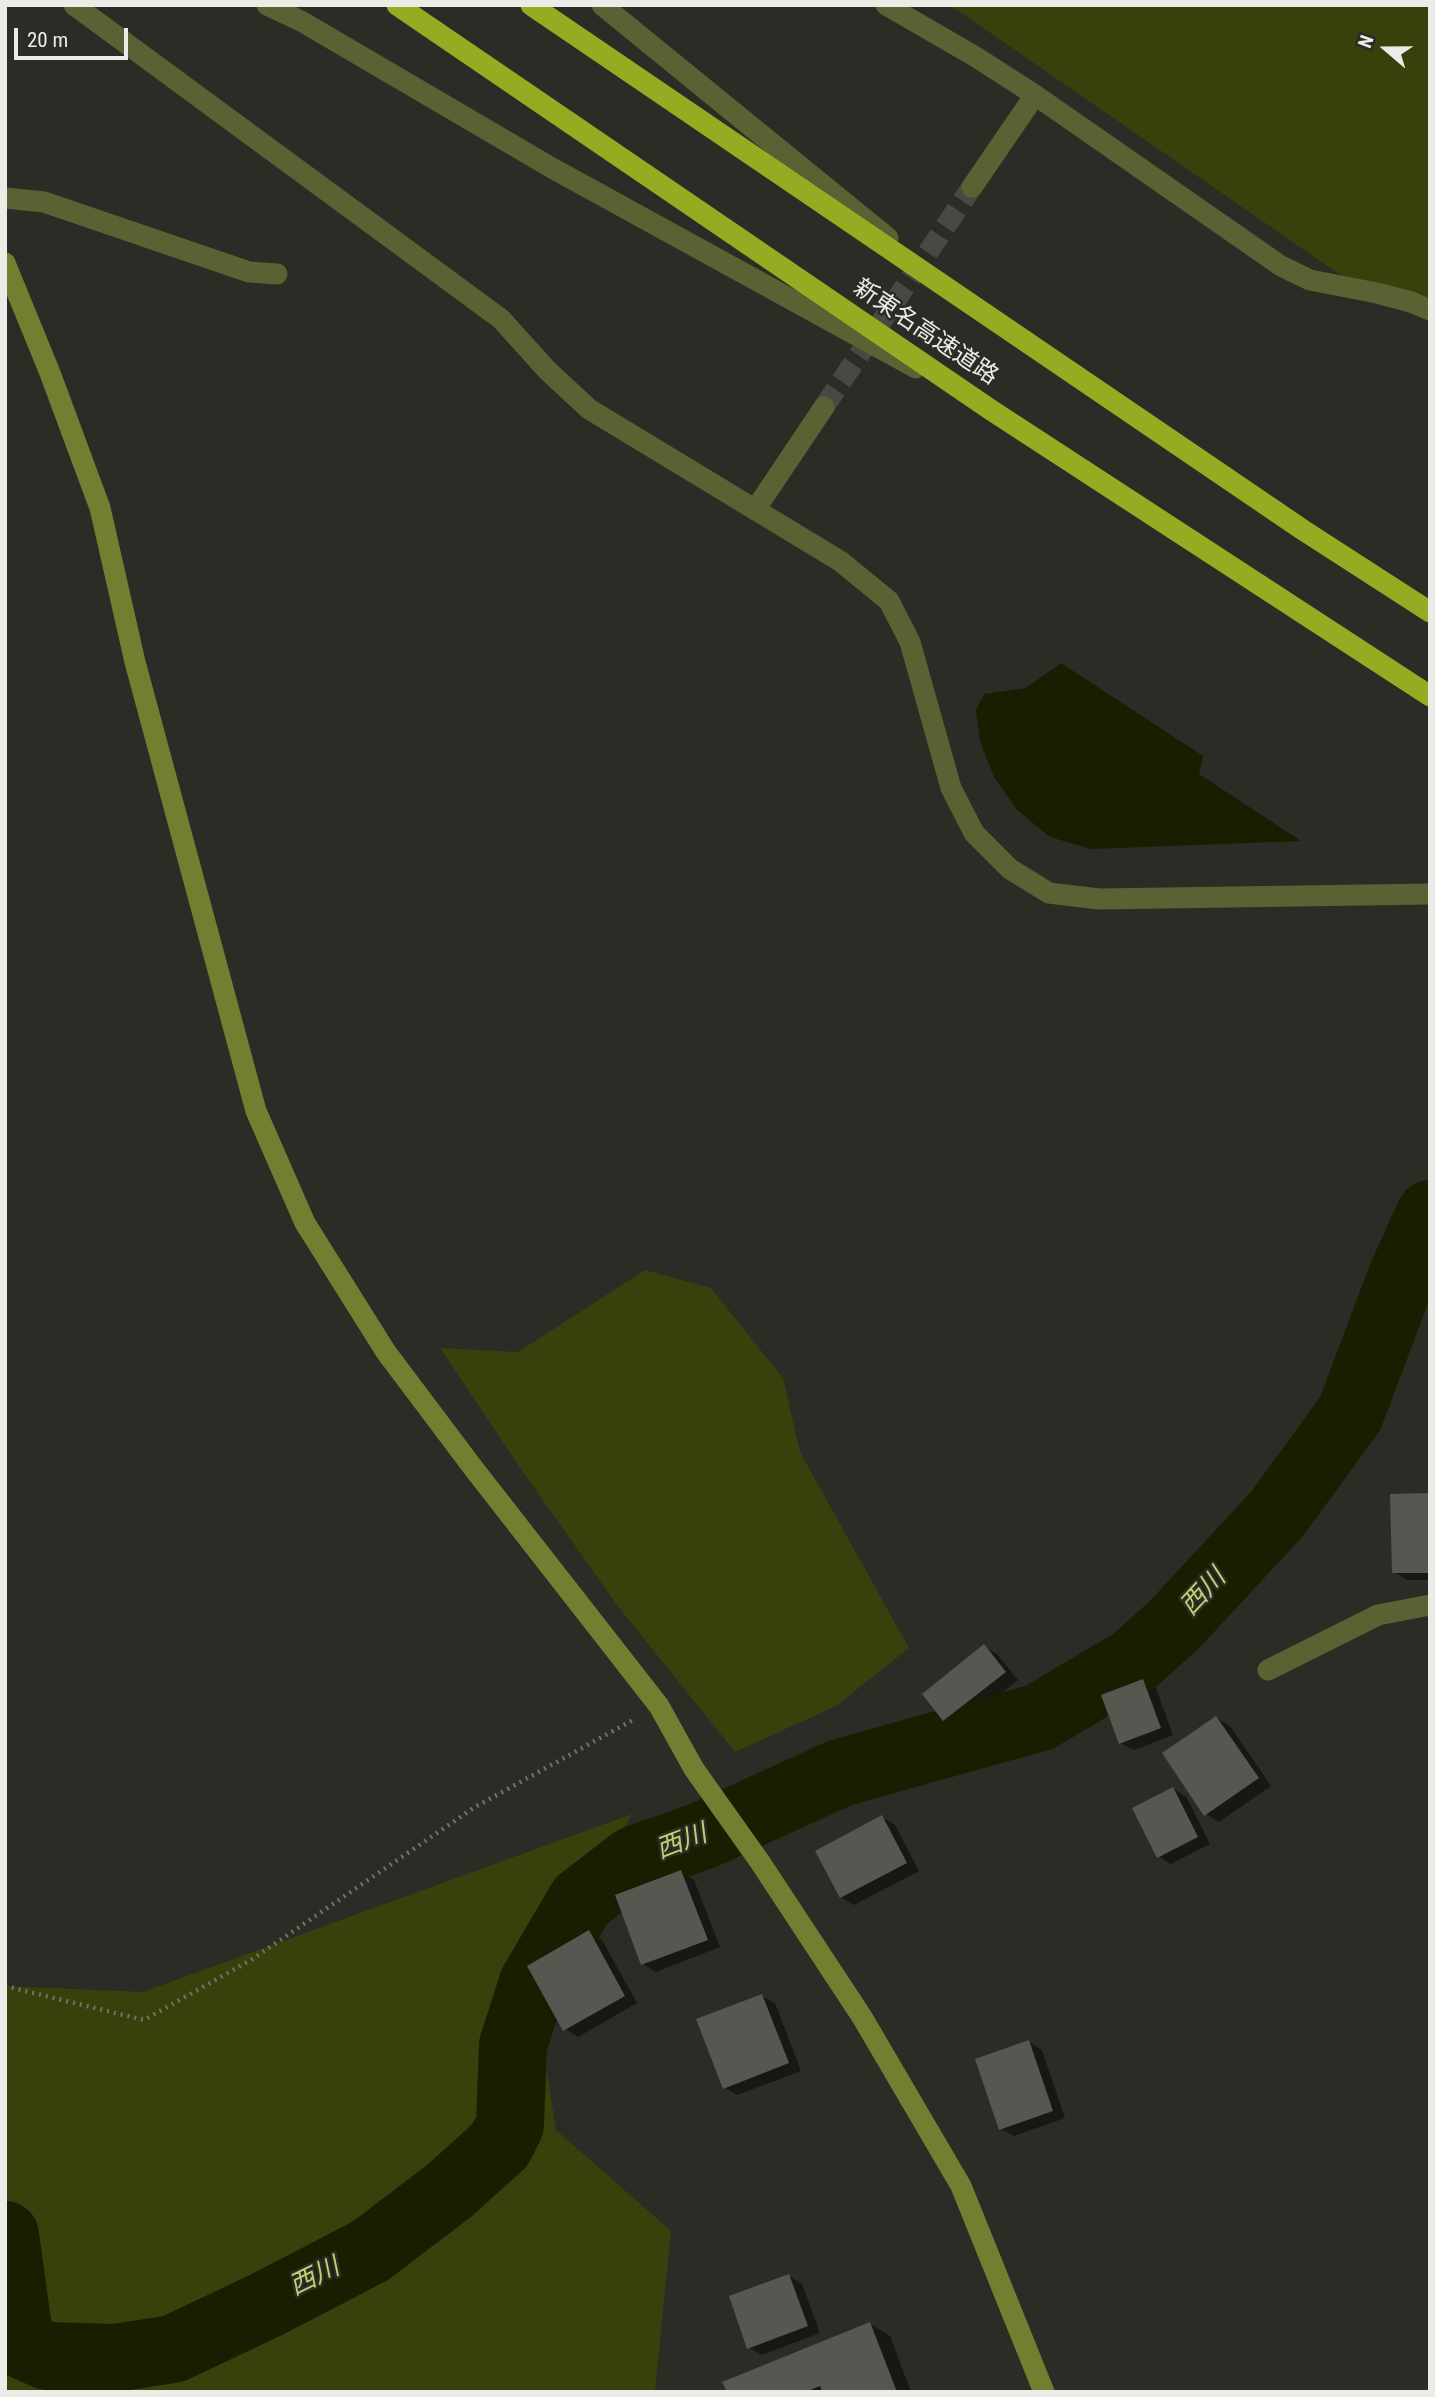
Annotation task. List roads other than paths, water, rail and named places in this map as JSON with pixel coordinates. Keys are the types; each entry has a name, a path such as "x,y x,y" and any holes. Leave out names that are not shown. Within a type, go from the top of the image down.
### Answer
{"highway":[{"name":"新東名高速道路","path":"397,5 991,410 1430,696"},
{"name":"新東名高速道路","path":"531,5 1303,530 1430,612"}],"street":[{"path":"74,5 501,319 547,370 589,409 840,561 888,601 910,642 951,788 974,833 1010,869 1049,893 1099,899 1430,894"},
{"path":"267,5 301,21 552,168 991,410"},
{"path":"602,5 958,295"},
{"path":"886,5 1035,95 1281,266 1310,280 1377,293 1430,310"},
{"path":"972,187 1035,95"},
{"path":"5,198 44,202 249,272 277,274"},
{"path":"5,264 50,373 100,509 135,662 256,1111 305,1223 386,1352 659,1706 694,1769 760,1862 862,2017 961,2186 1044,2392"},
{"path":"755,510 824,407"},
{"path":"1268,1670 1378,1615 1430,1605"}],"waterway":[{"name":"西川","path":"5,2235 20,2344 47,2356 114,2358 173,2349 370,2251 449,2191 500,2145 510,2125 513,2045 533,1983 581,1901 634,1860 704,1835 840,1773 1040,1717 1134,1661 1174,1625 1277,1514 1350,1414 1402,1276 1430,1214"}],"tunnel":[{"path":"824,407 972,187"}]}
